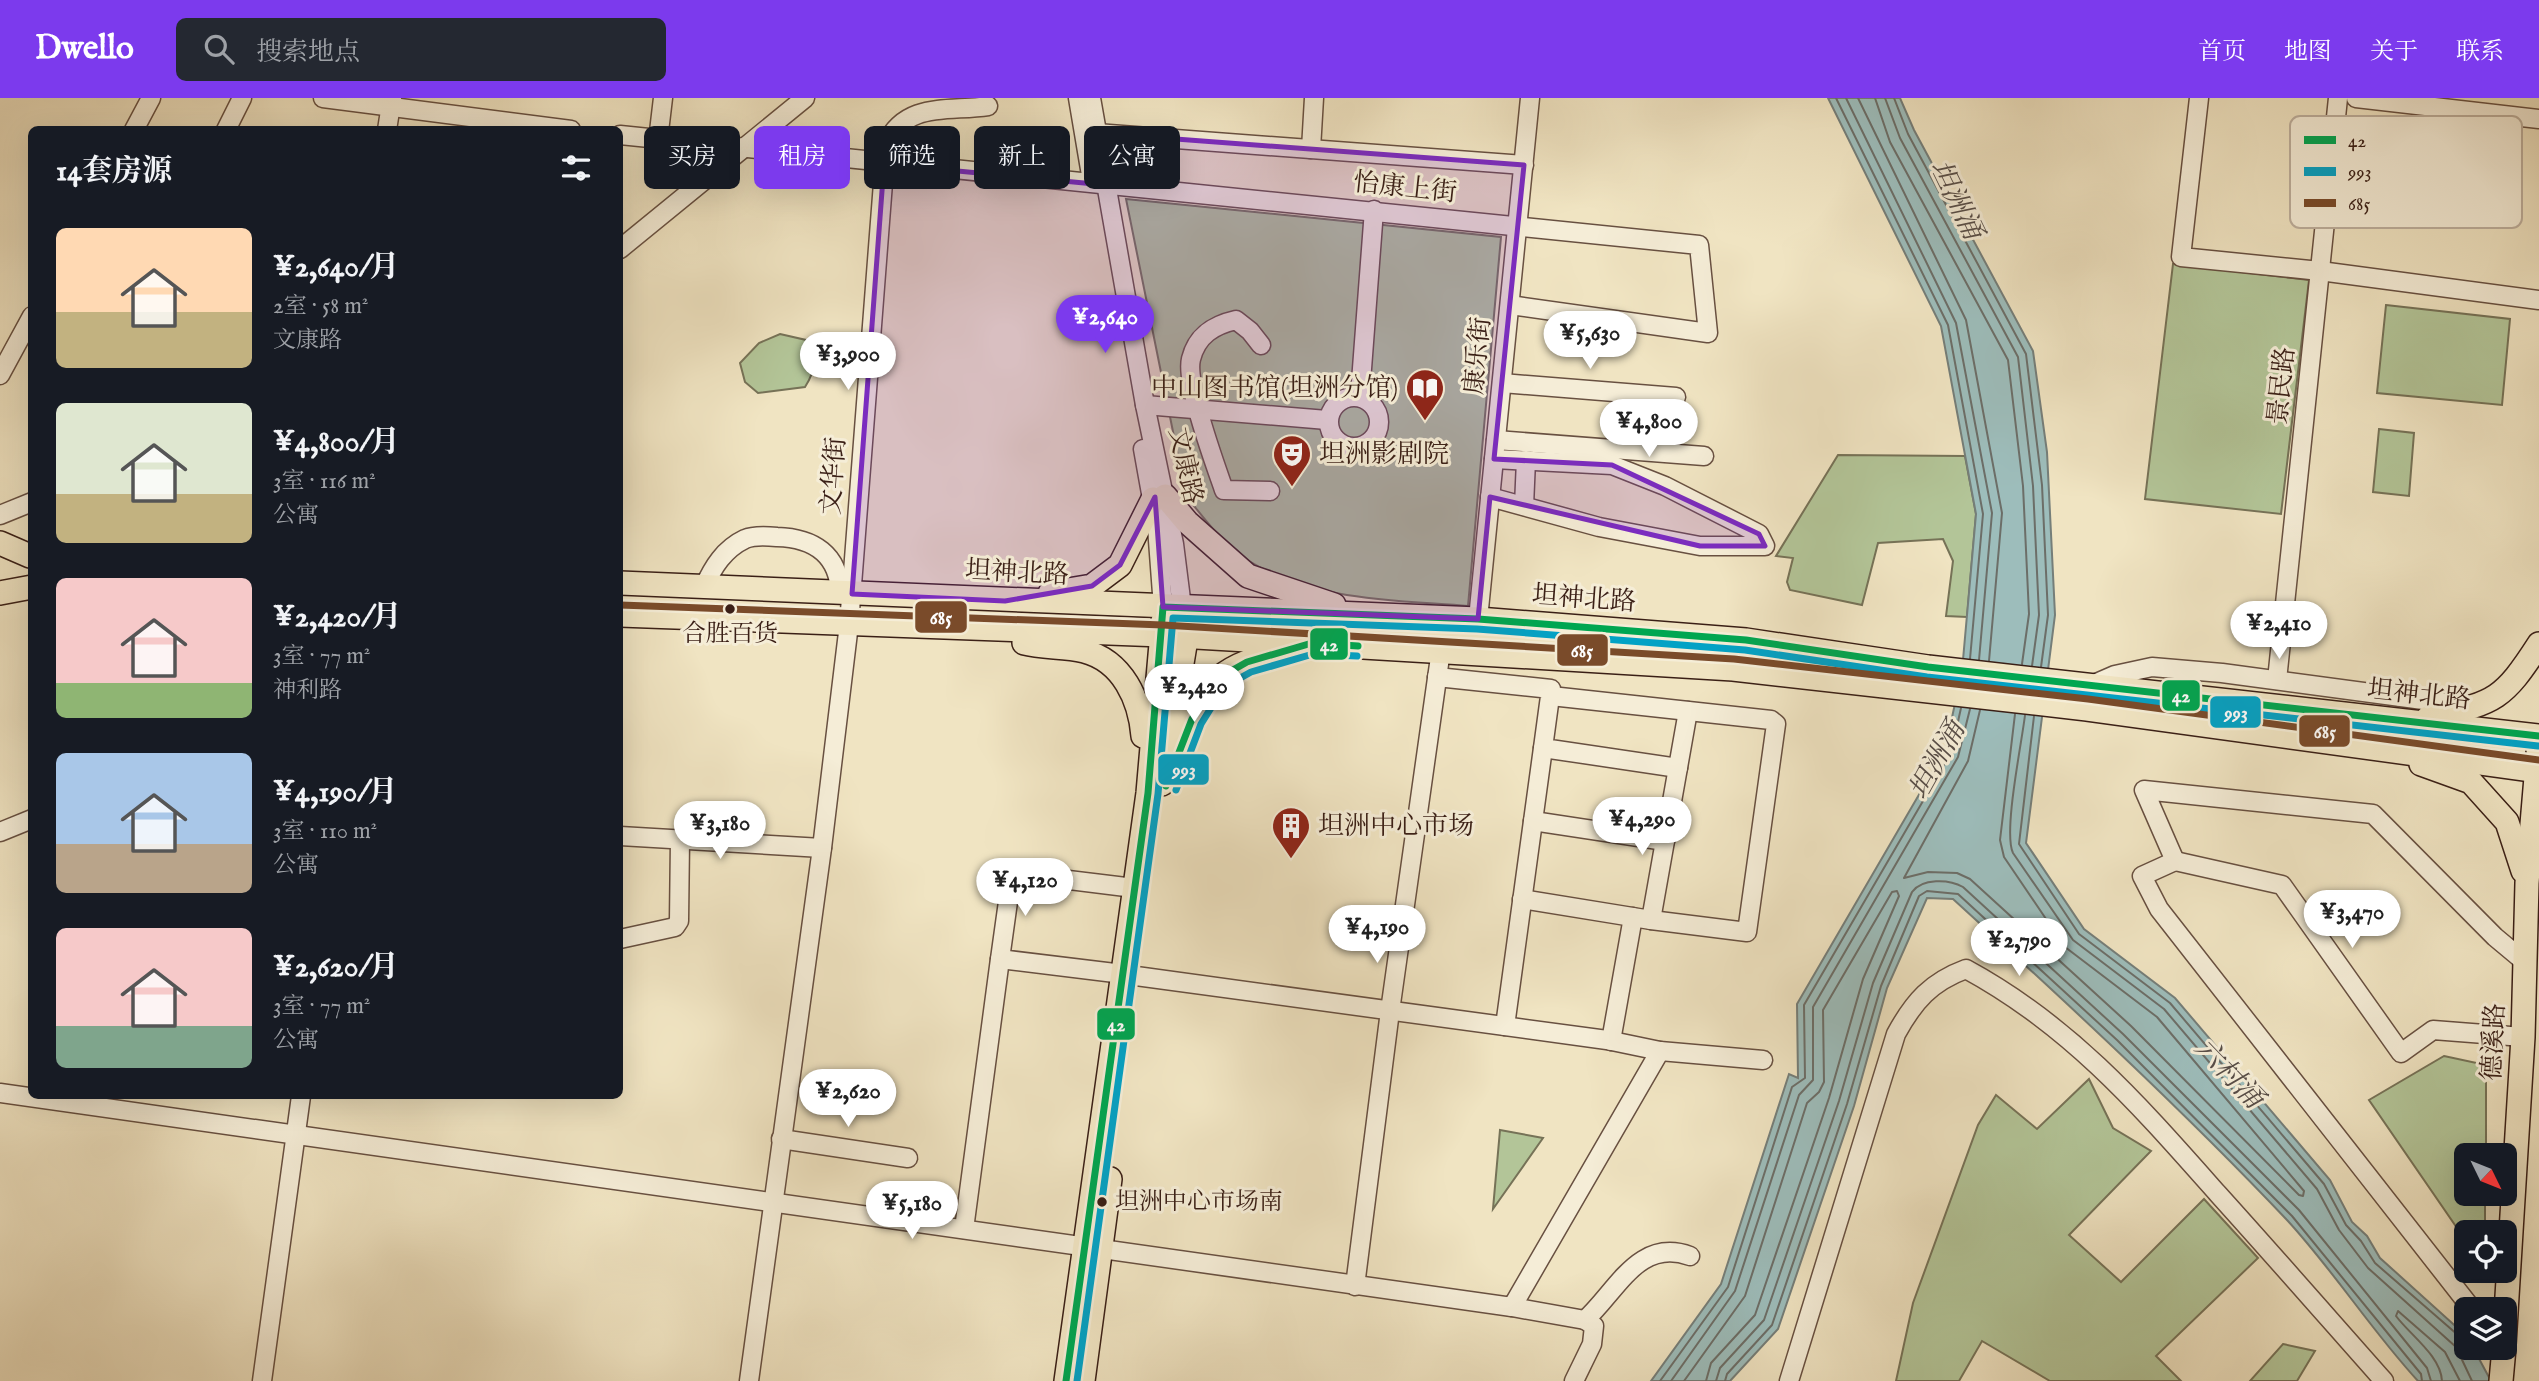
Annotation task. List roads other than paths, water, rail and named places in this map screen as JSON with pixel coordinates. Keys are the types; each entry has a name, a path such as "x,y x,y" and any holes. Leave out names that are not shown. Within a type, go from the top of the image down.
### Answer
{"main road":[{"path":"1005,601 1093,586 1121,565 1159,497 1248,576 1286,592 1367,615"},
{"path":"0,543 28,555"},
{"path":"0,554 28,556"},
{"path":"0,581 28,585"},
{"name":"坦神北路","path":"623,583 1478,619 1746,640 1928,667 2539,736"},
{"path":"0,593 28,587"},
{"path":"1083,1381 1093,1247 1153,798 1162,635 1173,608"},
{"path":"623,615 1162,635 1186,639 1441,650 1733,669 2087,709 2537,771"},
{"path":"977,629 1028,644 1086,651 1122,674 1141,710 1153,798"},
{"path":"1129,975 1134,888 1186,639"},
{"path":"1153,798 1192,719 1217,678 1247,662 1312,643"},
{"path":"2412,722 2493,701 2508,688 2539,644"},
{"name":"德溪路","path":"2506,1297 2522,1037 2527,883 2539,742"},
{"path":"2369,746 2471,782 2507,822 2527,883"},
{"path":"1066,1381 1093,1247"},
{"name":"德溪路","path":"2501,1379 2502,1360"}],"street":[{"path":"136,126 151,98"},
{"path":"228,126 242,98"},
{"path":"323,98 391,103 544,126"},
{"path":"660,126 663,98"},
{"path":"740,150 805,98"},
{"path":"1078,98 1085,126"},
{"name":"文康路","path":"1091,98 1096,126"},
{"path":"1311,149 1314,98"},
{"name":"康乐街","path":"1478,619 1530,98"},
{"path":"2199,98 2181,257 2320,271 2539,300"},
{"name":"景民路","path":"2336,116 2338,98"},
{"path":"2356,98 2439,103 2520,116"},
{"path":"388,126 391,103"},
{"name":"文华街","path":"900,126 924,109 988,106"},
{"name":"怡康上街","path":"623,135 644,138"},
{"path":"1180,139 1524,165"},
{"name":"怡康上街","path":"740,150 864,162"},
{"name":"怡康上街","path":"960,171 1084,184"},
{"path":"623,247 693,189"},
{"name":"文华街","path":"749,1381 822,848 849,624 846,593 882,189"},
{"path":"1100,189 1159,497 1173,608 1186,639"},
{"name":"文康路","path":"1100,189 1145,405 1159,497"},
{"name":"怡康上街","path":"1143,189 1374,210 1699,245 1708,333 1510,305"},
{"path":"1360,395 1374,210"},
{"name":"景民路","path":"2277,680 2324,228"},
{"path":"1261,345 1250,331 1236,320 1216,324 1200,337 1190,361 1198,409 1224,489 1270,491"},
{"path":"0,374 28,323"},
{"path":"1502,383 1675,397"},
{"path":"1360,395 1372,404 1381,418 1378,432 1366,445 1346,448 1332,435 1327,420 1333,408 1344,400 1360,395"},
{"path":"1145,405 1327,420"},
{"path":"1496,440 1704,456"},
{"path":"1490,497 1600,527 1700,546 1765,546 1759,534 1665,486 1612,465 1494,459"},
{"path":"1524,506 1526,460"},
{"path":"0,515 28,504"},
{"path":"704,587 714,564 734,546 747,538 774,536 801,539 826,553 846,593"},
{"path":"1355,1286 1390,1011 1441,650"},
{"path":"2091,686 2115,675 2152,667 2277,680 2475,707"},
{"path":"1437,677 1551,689 1505,1026"},
{"path":"1522,899 1642,919 1747,932 1776,724 1771,720 1551,696"},
{"path":"1611,1041 1665,841 1688,710"},
{"path":"1543,748 1678,768"},
{"path":"2175,861 2144,790 2373,814 2495,937 2525,962"},
{"path":"0,832 28,821"},
{"path":"1533,821 1665,841"},
{"path":"623,836 822,848"},
{"path":"623,938 674,927 679,921 680,839"},
{"path":"2463,1297 2159,909 2142,876 2175,861 2282,885 2401,1053 2433,1030 2522,1037"},
{"path":"964,1229 1012,873 1134,888"},
{"path":"1000,959 1505,1026 1660,1051 1763,1060"},
{"path":"1789,1381 1896,1034 1910,1010 1940,978 1966,970 1995,985 2062,1031 2094,1060 2164,1133 2384,1381"},
{"path":"1512,1307 1660,1051"},
{"path":"0,1093 28,1095"},
{"path":"262,1381 301,1099"},
{"path":"90,1100 297,1134 772,1200 1512,1307 1585,1320 1594,1326 1592,1344 1574,1381"},
{"path":"781,1139 908,1158"},
{"path":"1585,1320 1640,1261 1673,1250 1690,1256"}],"water":[{"name":"六村涌","path":"1828,98 1900,98 1914,130 2033,351 2047,452 2055,615 2026,843 2084,929 2175,998 2330,1180 2352,1222 2367,1236 2380,1258 2454,1325 2454,1360 2480,1360 2491,1381 2418,1381 2304,1239 2206,1137 1953,899 1927,898 1887,988 1854,1106 1778,1329 1730,1381 1651,1381 1721,1284 1789,1074 1798,1078 1797,1004 1945,750 1962,671 1976,514 1941,326"}],"place":[{"name":"中山图书馆(坦洲分馆)","path":"1425,422"},
{"name":"坦洲影剧院","path":"1292,488"},
{"name":"合胜百货","path":"730,609"},
{"name":"坦洲中心市场","path":"1291,860"},
{"name":"坦洲中心市场南","path":"1102,1202"}],"water label":[{"name":"坦洲涌","path":"1955,200"},
{"name":"坦洲涌","path":"1938,761"}]}
